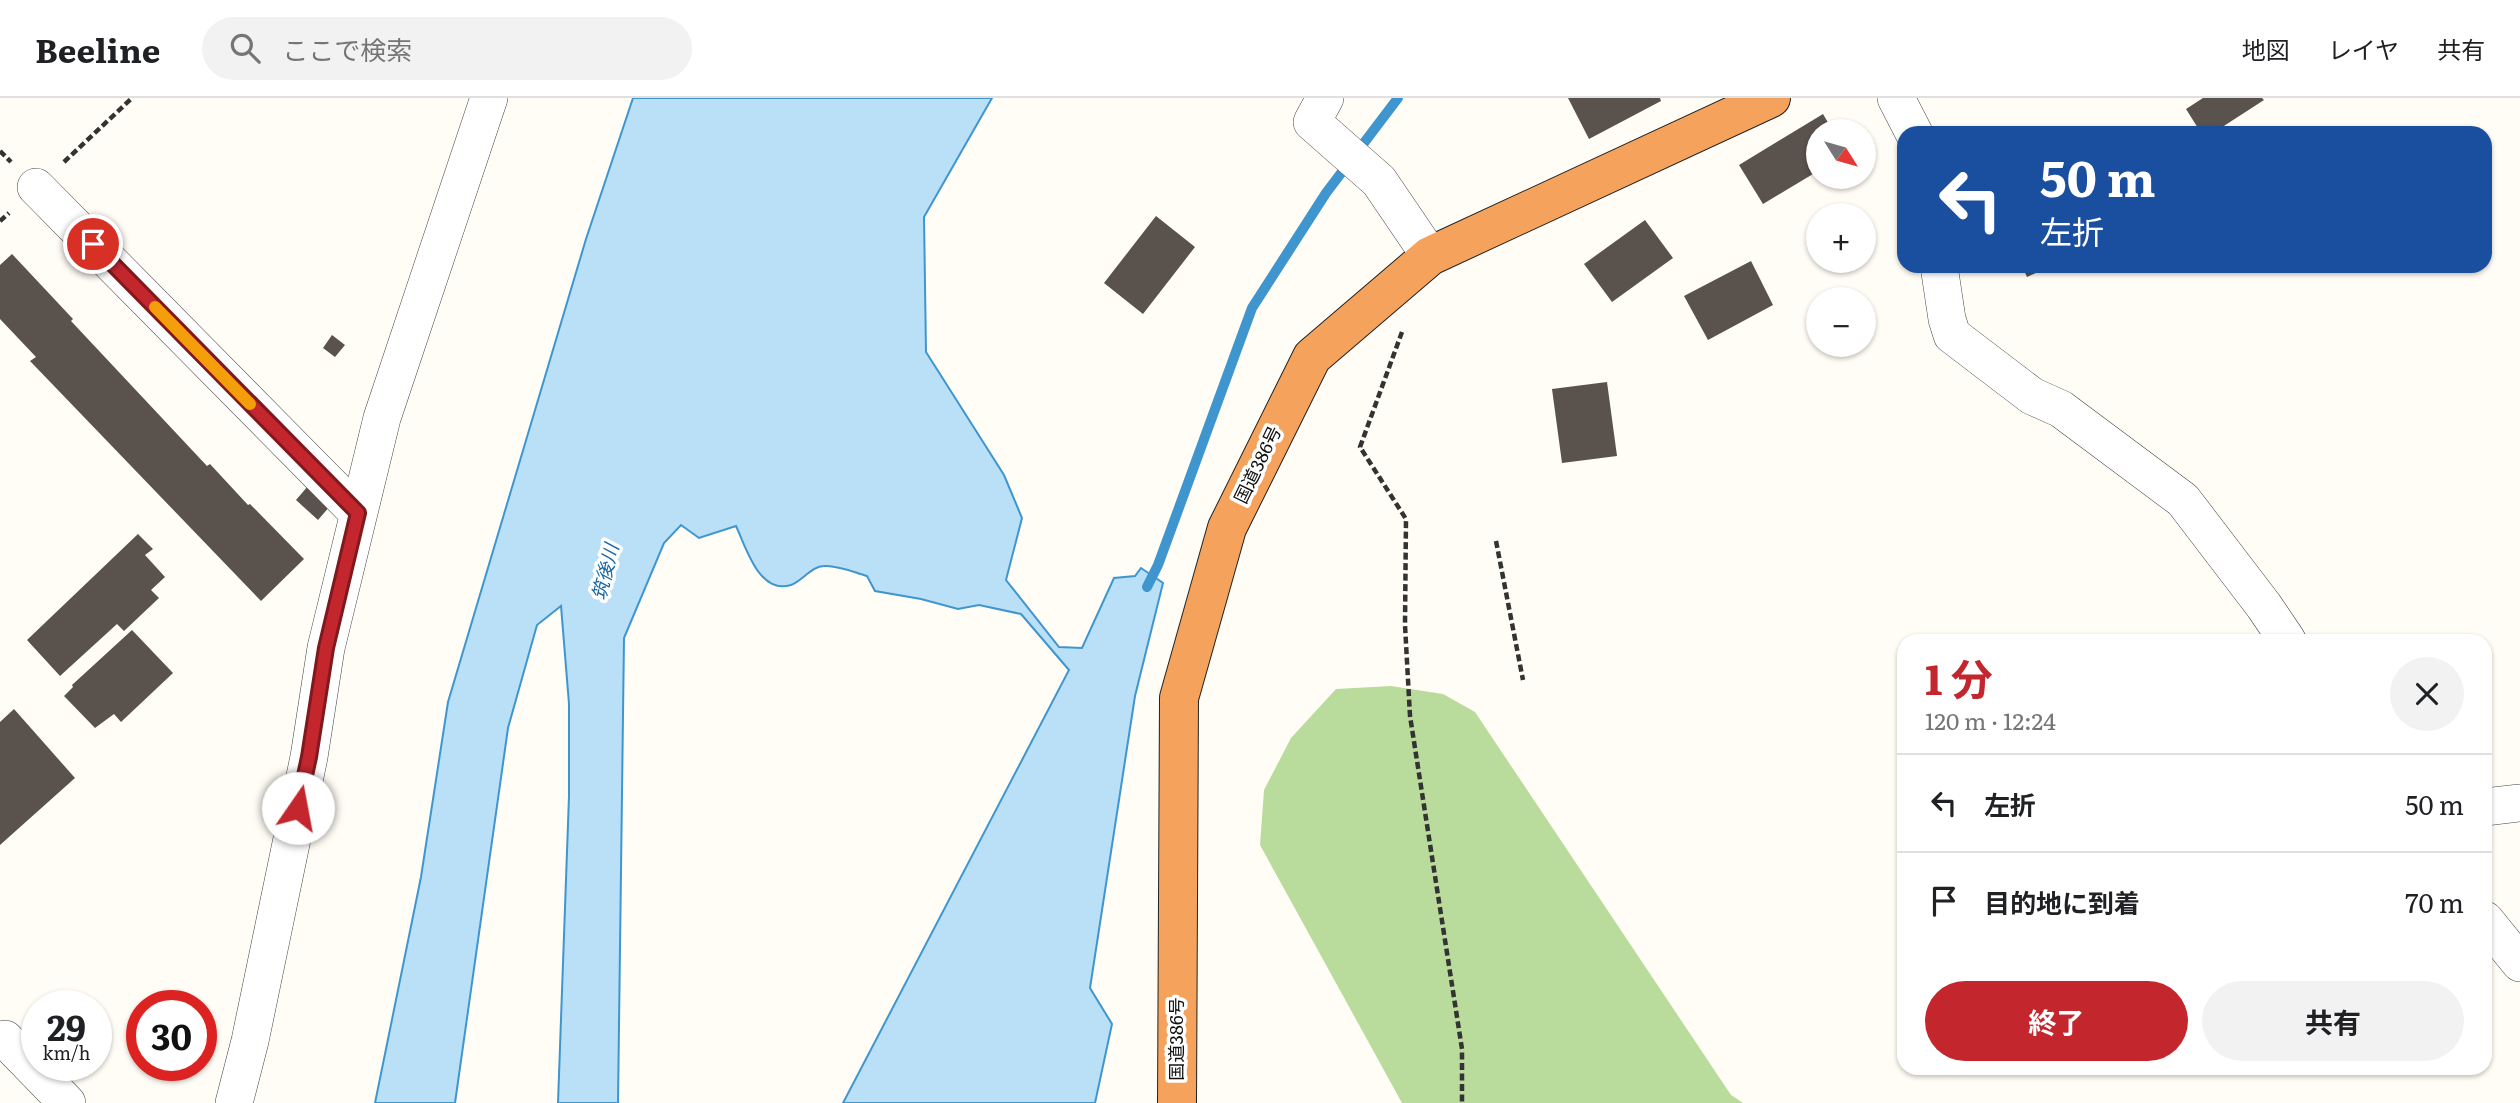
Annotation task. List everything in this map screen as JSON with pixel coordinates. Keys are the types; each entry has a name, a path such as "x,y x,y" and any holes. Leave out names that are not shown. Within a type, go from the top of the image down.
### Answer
{"highway":[{"name":"国道386号","path":"1177,1103 1179,698 1227,528 1312,358 1430,256 1771,98"}],"street":[{"path":"234,1103 250,1041 309,757 326,648 382,418 489,98"},
{"path":"1325,98 1312,122 1379,181 1430,256"},
{"path":"1896,98 1910,126"},
{"path":"36,187 358,513"},
{"path":"1940,273 1952,335 2032,396 2061,409 2183,500 2283,634"},
{"path":"2492,806 2520,803"},
{"path":"2492,929 2520,963"},
{"path":"5,1039 67,1103"}],"path":[{"path":"36,187 132,98"},
{"path":"1406,320 1360,447 1406,519 1405,625 1410,716 1462,1049 1462,1103"},
{"path":"1496,541 1523,680"}],"green space":[{"path":"1391,686 1443,694 1475,712 1731,1095 1743,1103 1402,1103 1260,845 1264,790 1291,738 1336,689"}],"water":[{"name":"筑後川","path":"633,98 992,98 924,217 926,352 1004,475 1022,518 1006,580 1059,647 1082,648 1114,578 1135,576 1141,568 1163,583 1135,696 1090,988 1112,1024 1095,1103 843,1103 1069,670 1021,614 979,605 958,609 875,591 867,576 835,567 820,567 791,585 780,586 770,583 755,567 736,526 699,538 681,525 664,543 624,638 618,1103 558,1103 569,796 569,704 561,606 537,625 508,728 455,1103 375,1103 421,877 448,702 586,239"}],"building":[{"path":"1568,98 1660,98 1661,101 1589,139"},
{"path":"2203,98 2264,100 2224,126 2197,126 2186,109"},
{"path":"1806,124 1806,178 1763,204 1739,165"},
{"path":"1156,216 1195,247 1143,314 1104,283"},
{"path":"1645,220 1673,258 1612,302 1584,264"},
{"path":"12,254 207,466 210,464 304,559 261,601 30,361 36,357 0,319 0,265"},
{"path":"1751,261 1773,305 1708,340 1684,296"},
{"path":"332,335 345,345 335,357 323,348"},
{"path":"1607,382 1617,456 1562,463 1552,389"},
{"path":"314,479 337,498 318,520 296,500"},
{"path":"138,534 153,549 145,555 165,577 151,590 159,598 124,631 117,624 60,676 27,640"},
{"path":"132,630 173,673 121,722 114,714 95,728 64,696 72,685"},
{"path":"14,709 75,778 0,845 0,722"}],"waterway":[{"path":"1147,587 1158,565 1252,308 1326,193 1398,98"}],"slow traffic":[{"path":"155,307 250,404"}],"route":[{"path":"93,244 358,513 326,648 298,808"}]}
